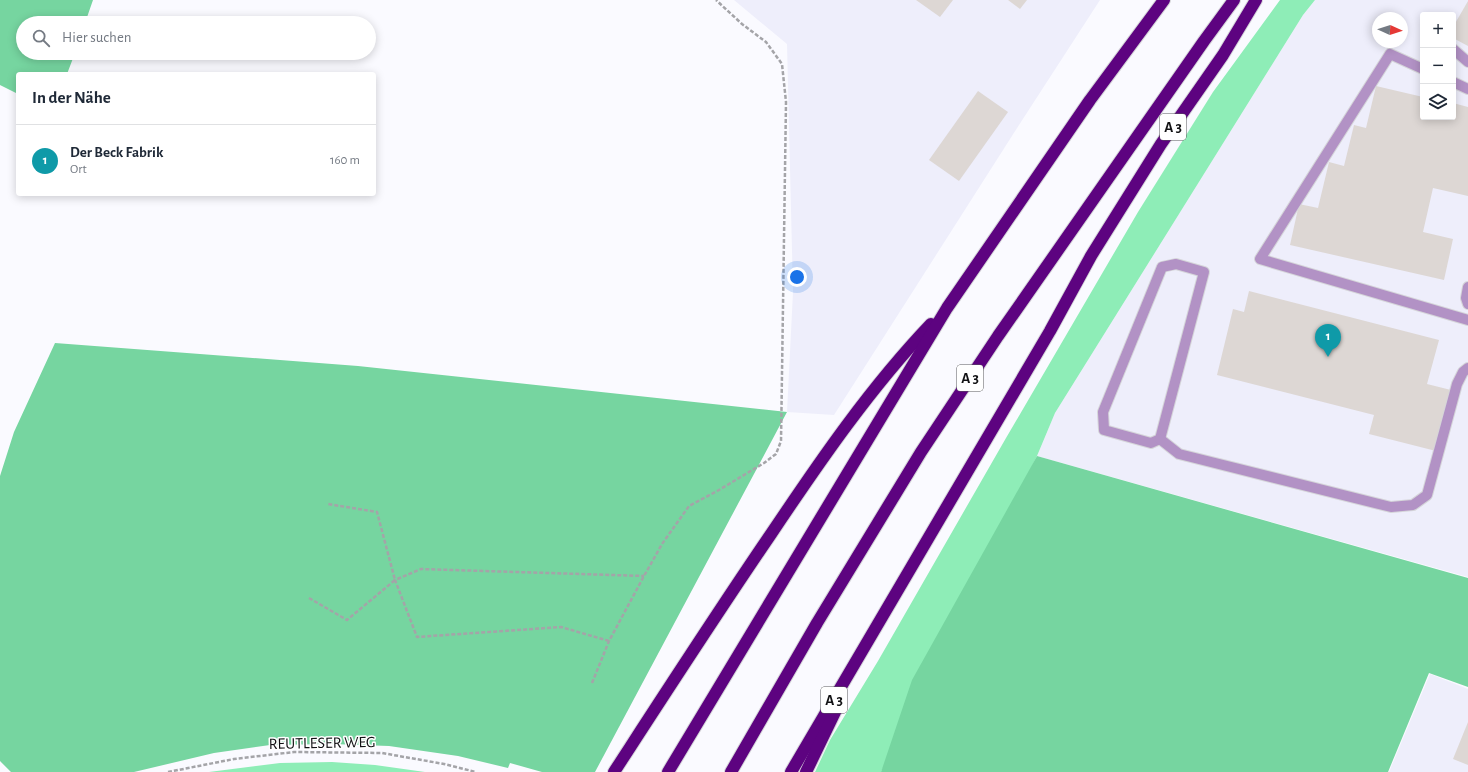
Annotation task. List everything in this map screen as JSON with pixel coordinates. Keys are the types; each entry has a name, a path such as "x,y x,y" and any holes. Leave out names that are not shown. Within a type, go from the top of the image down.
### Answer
{"highway":[{"path":"668,772 947,308 1090,100 1164,0"},
{"name":"A 3","path":"731,772 817,623 921,452 998,336 1234,0"},
{"name":"A 3","path":"791,772 1050,332 1091,256 1161,144 1223,55 1256,0"},
{"path":"614,772 705,631 839,436 893,367 916,340 947,308"},
{"name":"A 3","path":"806,772 876,628"}],"lane":[{"path":"1456,52 1468,62"},
{"path":"1420,68 1390,54 1260,259 1468,320"},
{"path":"1456,83 1468,89"},
{"path":"1176,264 1204,272 1160,439 1151,444 1104,430 1103,412 1162,267 1176,264"},
{"path":"1468,287 1466,298 1468,304"},
{"path":"1160,439 1179,454 1391,507 1412,505 1427,495 1457,384 1463,372 1468,368"}],"path":[{"path":"592,683 609,640 644,576 662,544 689,506 764,463 776,454 781,442 786,102 782,64 766,42 742,24 716,0"},
{"path":"328,504 377,512 395,580 417,637 561,627 609,640"},
{"path":"309,598 347,620 395,580 422,569 644,576"},
{"name":"REUTLESER WEG","path":"168,772 234,759 294,752 382,753 444,764 476,772"}],"shaded area":[{"path":"734,0 1100,0 834,415 787,412 793,292 787,44"},
{"path":"1315,0 1468,0 1468,577 1037,456 1055,413 1303,15"},
{"path":"1430,674 1468,689 1468,772 1389,772"}],"green space":[{"path":"0,0 93,0 87,16 16,16 16,60 72,60 68,72 16,72 16,93 0,85"},
{"path":"1280,0 1315,0 1303,15 1055,413 1037,456 881,772 815,772 830,740 878,661 1138,212 1213,92"},
{"path":"55,343 358,366 787,412 595,772 542,772 510,763 508,768 458,756 389,746 332,744 270,745 214,753 134,772 11,772 0,761 0,476 14,432"},
{"path":"1037,456 1468,578 1468,687 1429,673 1388,772 881,772 912,680"},
{"path":"332,762 375,765 425,772 209,772 280,763"}],"building":[{"path":"916,0 953,0 940,17"},
{"path":"1008,0 1027,0 1020,9"},
{"path":"1468,1 1468,46 1456,40 1456,22"},
{"path":"1376,86 1420,96 1420,120 1456,120 1456,104 1468,107 1468,196 1433,188 1423,232 1453,239 1444,280 1290,245 1299,204 1318,208 1329,162 1344,166 1354,125 1366,128"},
{"path":"978,91 1008,112 959,181 929,160"},
{"path":"1249,291 1439,340 1427,384 1451,390 1436,451 1369,434 1374,415 1217,375 1233,309 1244,312"},
{"path":"1468,722 1468,765 1453,759"}],"place":[{"name":"Der Beck Fabrik","path":"1328,357"}]}
